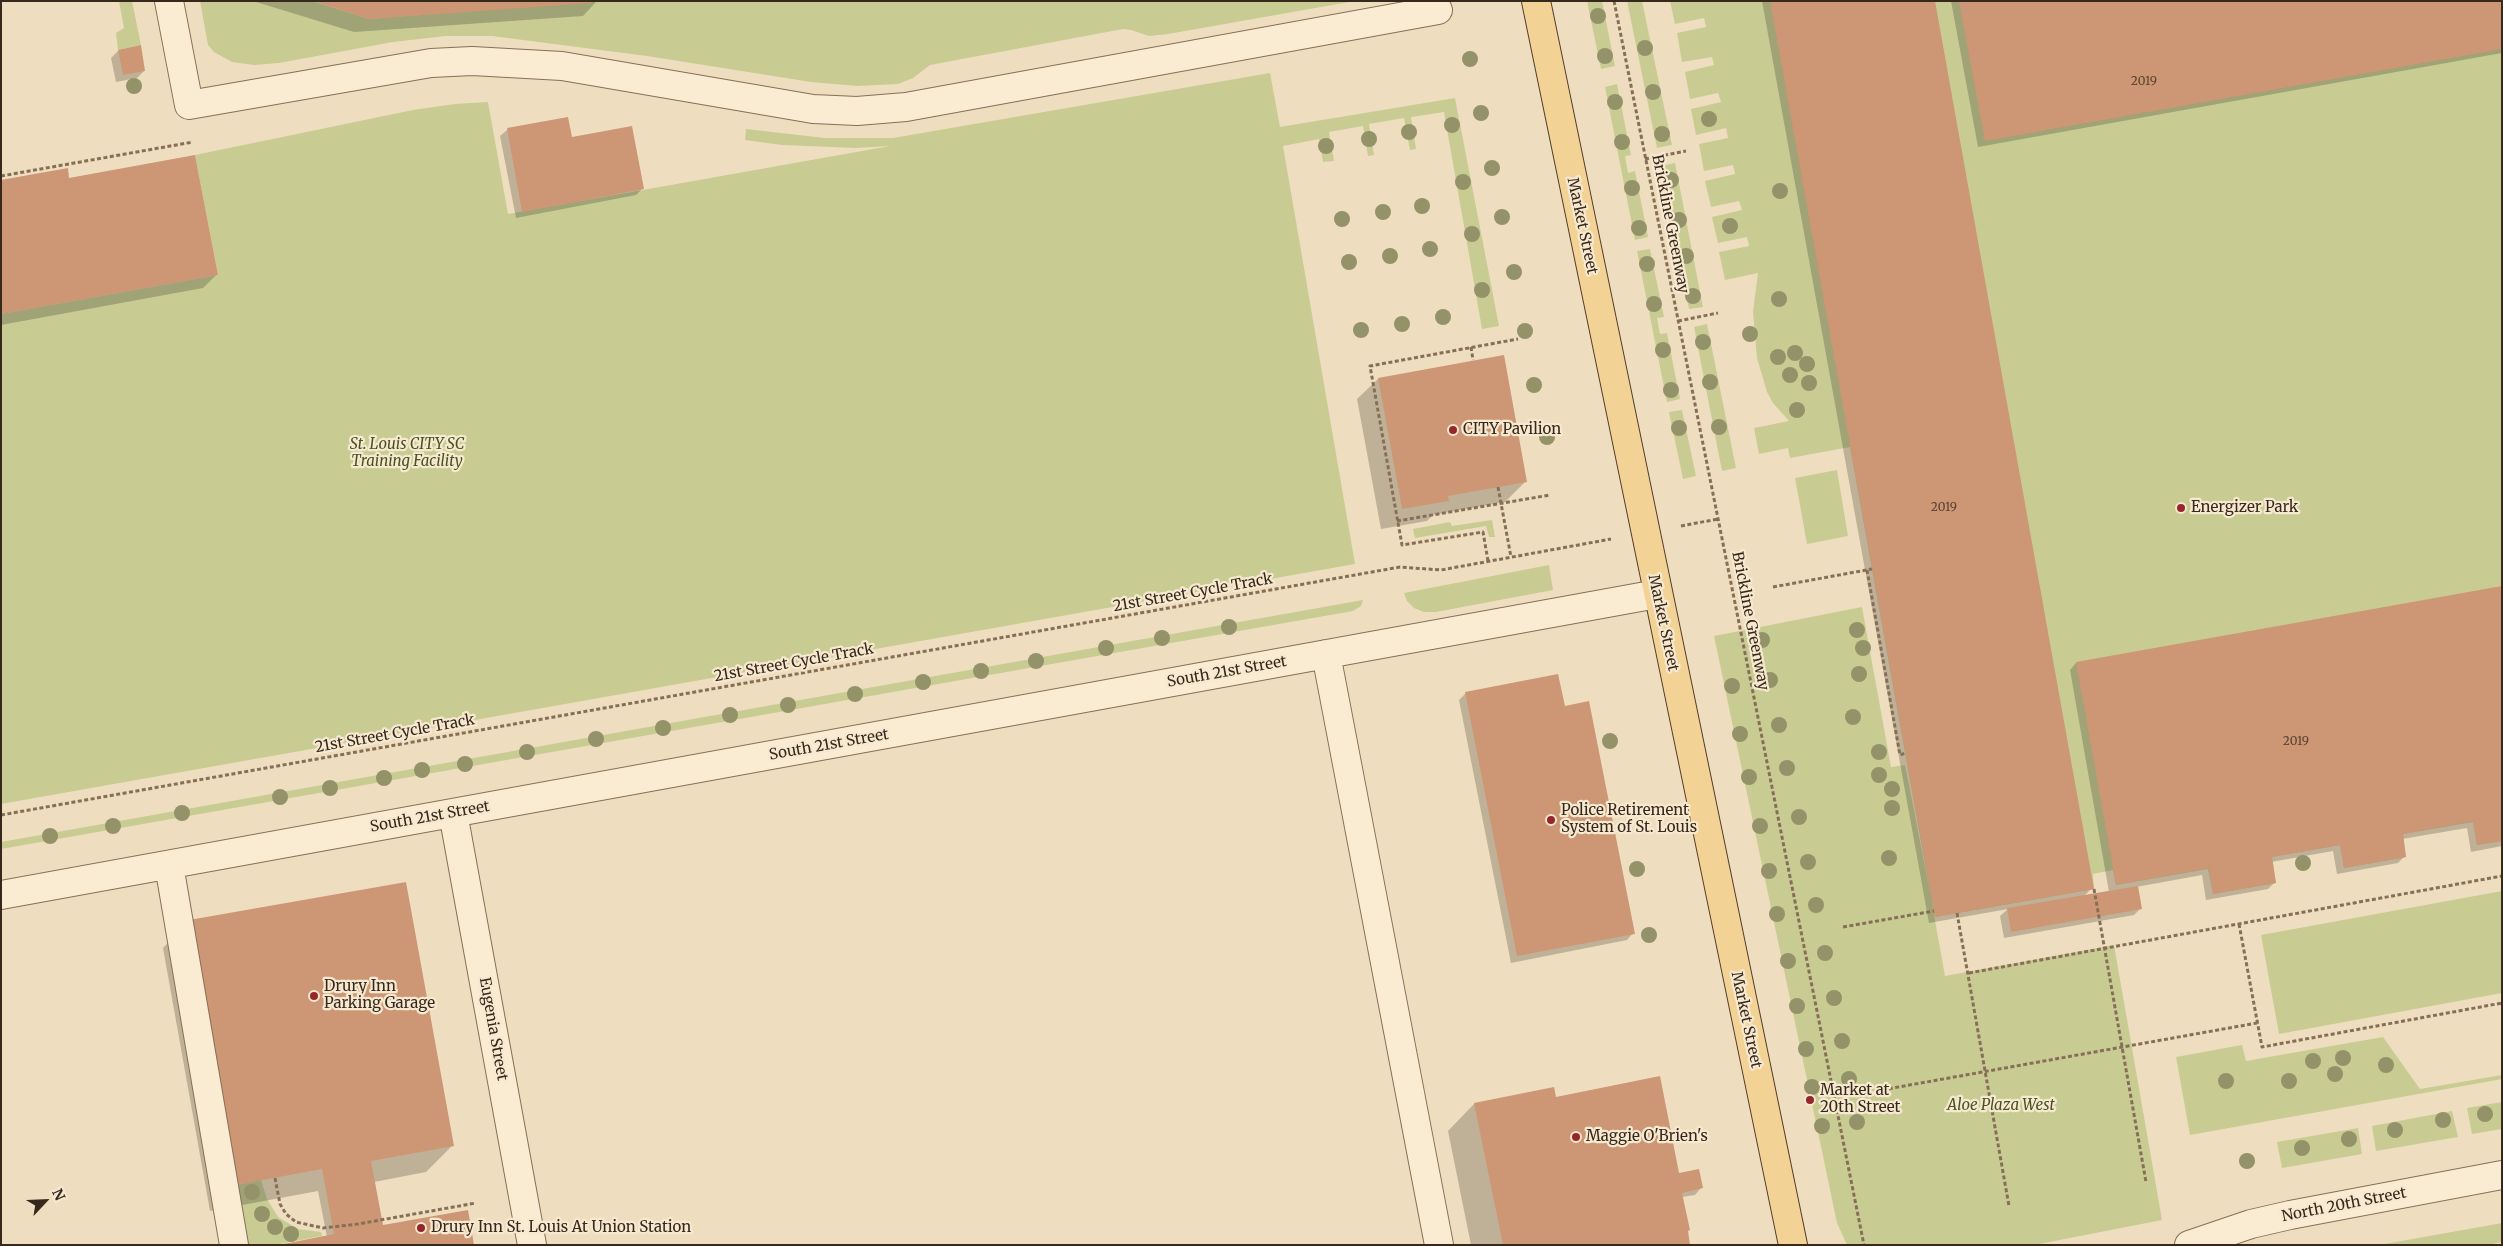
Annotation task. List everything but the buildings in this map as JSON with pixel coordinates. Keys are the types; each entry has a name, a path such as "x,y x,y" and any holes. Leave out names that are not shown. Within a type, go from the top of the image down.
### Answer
{"main road":[{"name":"Market Street","path":"1536,1 1793,1245"}],"street":[{"path":"169,1 189,105 431,63 472,61 562,66 813,109 857,111 906,107 1438,10"},
{"name":"South 21st Street","path":"1,895 1657,594"},
{"path":"1326,654 1439,1245"},
{"name":"Eugenia Street","path":"453,813 532,1245"},
{"path":"169,865 234,1245"},
{"name":"North 20th Street","path":"2192,1244 2252,1224 2290,1215 2502,1175"}],"path":[{"name":"Brickline Greenway","path":"1614,1 1864,1245"},
{"path":"1,176 196,141"},
{"path":"1645,159 1686,152"},
{"path":"1678,321 1718,314"},
{"path":"1488,561 1483,532 1402,545 1370,366 1518,339"},
{"path":"1471,348 1473,360"},
{"path":"1498,487 1511,557"},
{"path":"1397,521 1550,496"},
{"path":"1692,524 1718,519"},
{"name":"21st Street Cycle Track","path":"1,815 1400,567 1441,570 1590,543"},
{"path":"1773,587 1872,569"},
{"path":"1867,570 1900,755 1905,753"},
{"path":"1969,973 2502,876"},
{"path":"2094,889 2146,1182"},
{"path":"1843,928 1934,911"},
{"path":"1957,913 2009,1206"},
{"path":"2239,924 2262,1047 2502,1003"},
{"path":"1876,1091 2257,1023"},
{"path":"275,1178 280,1204 286,1214 296,1222 323,1228 358,1224 476,1203"},
{"path":"358,1224 360,1230"}],"green space":[{"path":"119,1 132,1 141,45 118,50 116,33 124,28"},
{"path":"200,1 312,1 369,19 598,1 1355,1 1168,34 1149,36 1123,29 930,65 913,78 898,84 857,86 811,82 647,56 492,36 446,36 393,42 279,63 254,65 232,62 214,52 208,45"},
{"path":"1587,1 1602,1 1615,66 1601,69"},
{"path":"1627,1 1642,1 1672,145 1657,148"},
{"name":"Energizer Park","path":"1670,1 2502,1 2502,841 2477,845 2473,822 2403,834 2406,857 2344,868 2340,845 2272,857 2276,883 2213,894 2208,869 2116,885 2113,870 2093,874 2094,889 1935,917 1931,898 1945,976 2114,945 2162,1220 2034,1245 1847,1245 1837,1223 1714,636 1862,607 1891,767 1905,765 1931,897 1850,447 1790,458 1788,448 1759,454 1754,428 1789,421 1773,403 1767,392 1757,358 1753,312 1758,273 1725,280 1719,252 1749,246 1747,237 1718,243 1712,217 1742,210 1739,201 1711,207 1705,181 1735,174 1733,165 1704,171 1699,144 1728,138 1726,128 1696,135 1691,109 1721,102 1718,93 1690,99 1685,72 1714,65 1712,57 1682,62 1677,33 1706,27 1704,18 1675,24"},
{"name":"St. Louis CITY SC Training Facility","path":"1270,73 1280,127 1455,98 1499,326 1482,329 1444,112 1411,117 1416,149 1410,150 1404,118 1369,124 1374,155 1368,156 1363,126 1329,132 1334,161 1323,162 1319,139 1283,146 1355,564 1,804 1,314 218,275 195,155 413,110 455,104 488,102 508,214 890,146 856,148 782,145 745,140 746,129 825,138 893,138"},
{"path":"1617,84 1631,155 1625,156 1628,173 1635,171 1648,237 1635,240 1605,87"},
{"path":"1675,163 1703,307 1689,309 1661,166"},
{"path":"1650,249 1664,317 1657,318 1660,334 1667,333 1680,399 1667,402 1637,251"},
{"path":"1707,324 1736,468 1722,471 1694,327"},
{"path":"1682,410 1696,476 1683,479 1669,412"},
{"path":"1837,470 1848,536 1807,544 1795,478"},
{"path":"1492,520 1495,537 1489,537 1486,526 1415,538 1413,529 1450,522 1452,526"},
{"path":"1549,565 1553,590 1436,612 1424,612 1414,608 1407,601 1404,593"},
{"path":"1363,600 1361,606 1353,611 1,849 1,842"},
{"path":"2502,891 2502,993 2279,1034 2261,935"},
{"path":"2383,1037 2420,1089 2502,1075 2502,1079 2190,1135 2176,1057 2242,1045 2246,1061"},
{"path":"2502,1102 2502,1129 2472,1134 2467,1108"},
{"path":"2452,1111 2458,1137 2376,1151 2372,1126"},
{"path":"2358,1128 2362,1154 2282,1168 2277,1142"},
{"path":"261,1180 267,1199 278,1217 298,1229 321,1232 322,1236 274,1245 246,1245 236,1185"},
{"path":"2502,1223 2502,1242 2488,1245 2379,1245"}],"place":[{"name":"CITY Pavilion","path":"1453,430"},
{"name":"Energizer Park","path":"2181,508"},
{"name":"Police Retirement System of St. Louis","path":"1551,820"},
{"name":"Drury Inn Parking Garage","path":"314,996"},
{"name":"Market at 20th Street","path":"1810,1100"},
{"name":"Maggie O'Brien's","path":"1576,1137"},
{"name":"Drury Inn St. Louis At Union Station","path":"421,1228"}],"park label":[{"name":"Aloe Plaza West","path":"2001,1106"}]}
